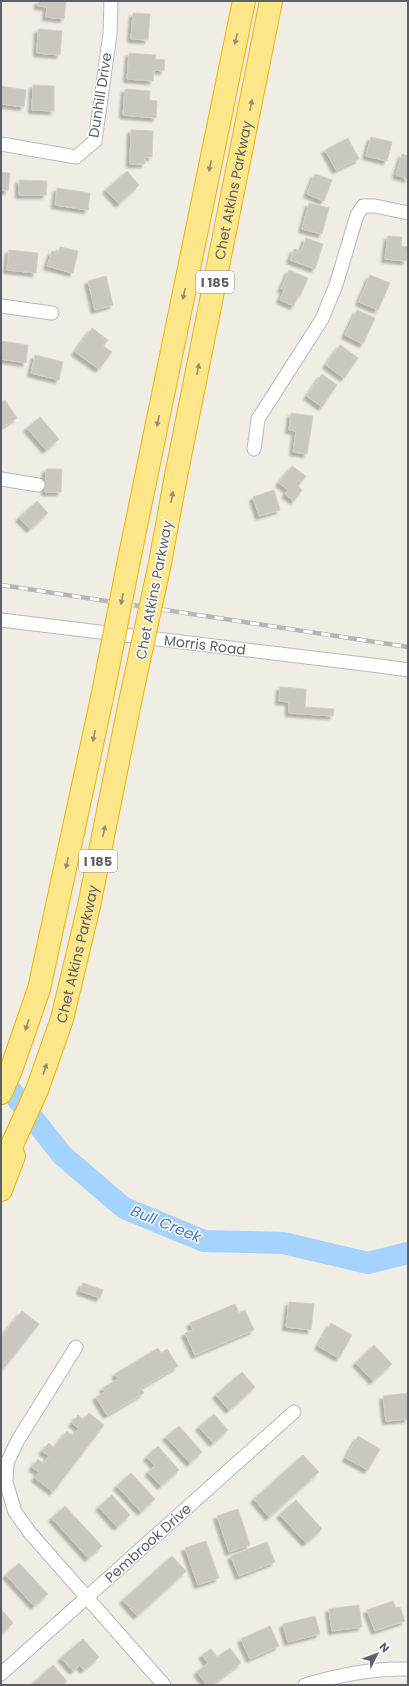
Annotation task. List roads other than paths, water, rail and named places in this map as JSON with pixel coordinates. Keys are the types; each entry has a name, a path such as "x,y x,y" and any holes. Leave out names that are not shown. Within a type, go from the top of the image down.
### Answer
{"highway":[{"name":"Chet Atkins Parkway","path":"1,1094 11,1070 39,988 102,698 244,1"},
{"name":"Chet Atkins Parkway","path":"1,1169 37,1090 62,1019 89,906 130,702 160,563 271,1"},
{"path":"1,1190 37,1090"}],"street":[{"name":"Dunhill Drive","path":"1,144 76,157 96,142 110,34 111,1"},
{"path":"254,449 258,419 322,319 336,285 357,215 363,206 375,206 408,214"},
{"path":"1,306 52,313"},
{"path":"1,479 38,485"},
{"name":"Morris Road","path":"1,620 408,670"},
{"path":"76,1347 18,1440 7,1463 6,1482 15,1512 31,1534 164,1685"},
{"name":"Pembrook Drive","path":"1,1674 294,1412"},
{"path":"305,1685 328,1678 392,1668 408,1669"}],"waterway":[{"name":"Bull Creek","path":"1,1078 62,1155 124,1208 204,1241 283,1243 368,1263 408,1253"}],"railway":[{"path":"1,585 408,647"}]}
